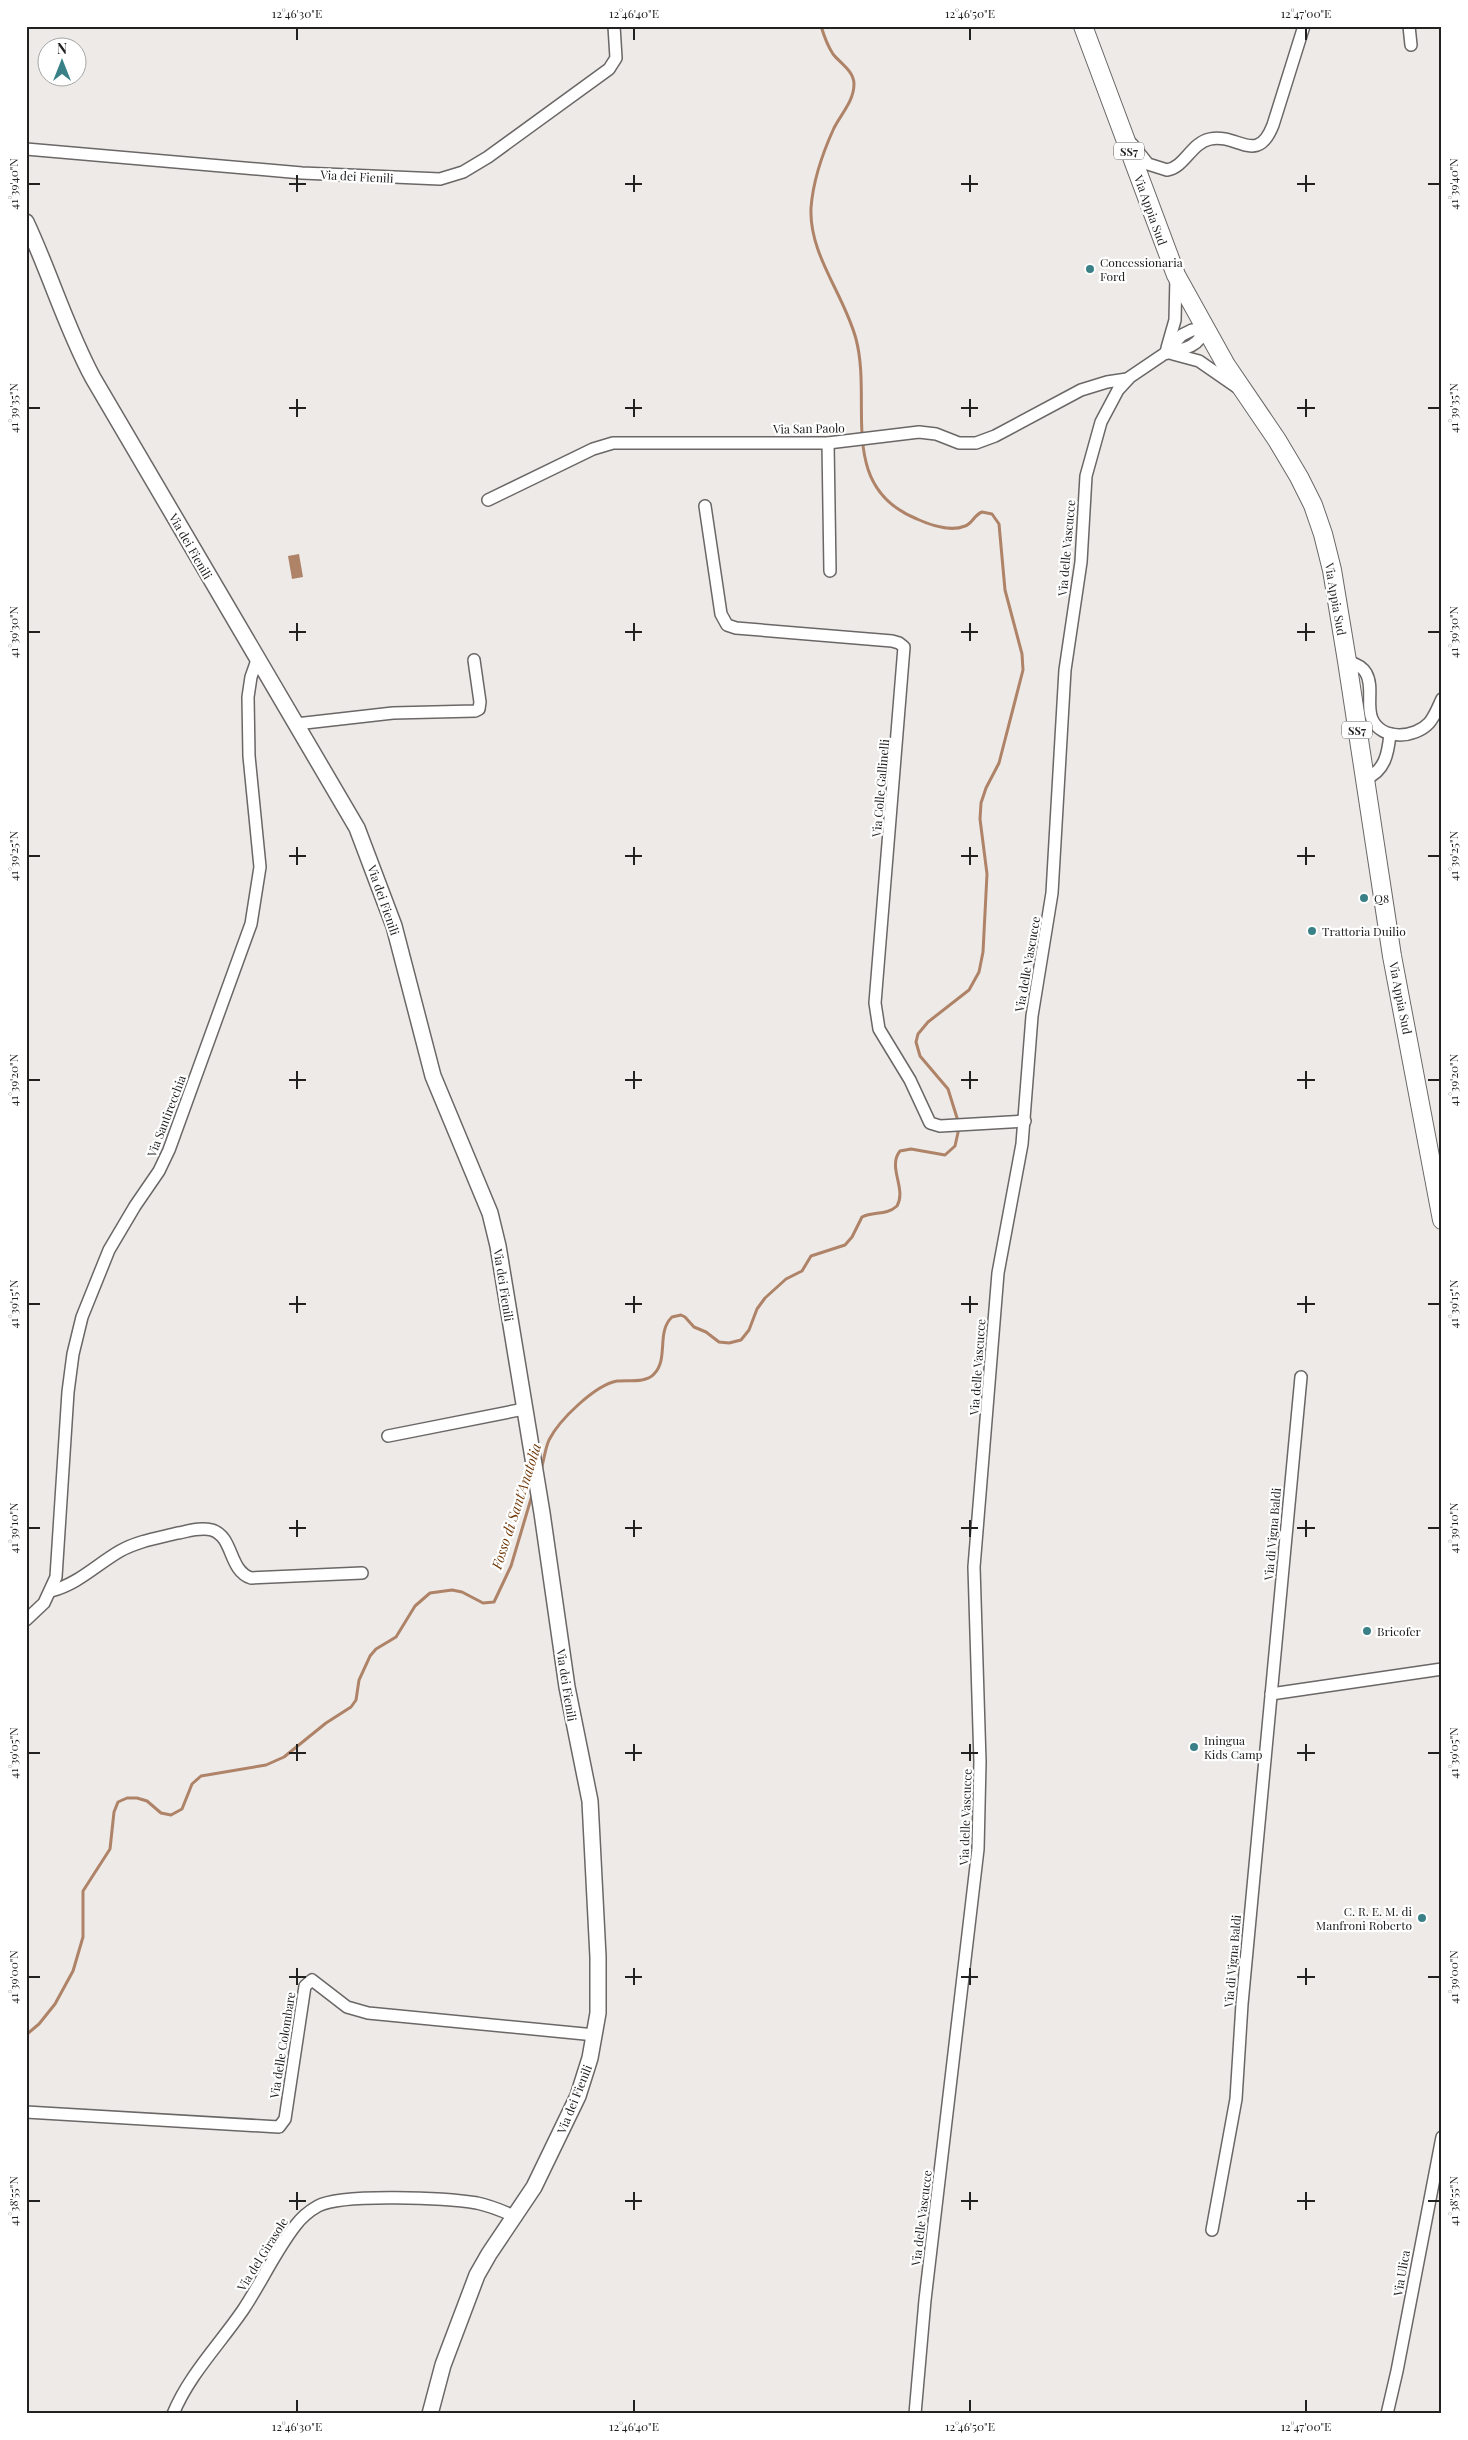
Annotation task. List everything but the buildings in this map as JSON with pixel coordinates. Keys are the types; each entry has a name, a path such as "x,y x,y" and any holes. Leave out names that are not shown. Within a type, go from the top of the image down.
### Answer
{"main road":[{"name":"Via Appia Sud","path":"1082,26 1176,275 1204,329 1241,391 1283,449 1315,510 1330,562 1392,956 1442,1220"}],"street":[{"name":"Via dei Fienili","path":"26,149 309,173 424,179 445,178 463,172 488,157 610,69 616,58 614,26"},
{"path":"1116,116 1143,159 1150,166 1162,170 1173,169 1197,145 1210,139 1224,139 1248,146 1258,145 1269,134 1304,26"},
{"path":"1409,26 1412,45"},
{"name":"Via dei Fienili","path":"26,222 89,370 257,660 348,811 366,847 396,931 433,1076 492,1218 542,1513 567,1687 591,1810 599,1971 595,2035 587,2069 573,2106 538,2181 477,2275 441,2370 430,2414"},
{"path":"1176,275 1174,326 1164,354 1186,356 1199,361 1241,391"},
{"name":"Via delle Vascucce","path":"915,2414 926,2290 978,1849 980,1762 974,1593 975,1548 998,1273 1024,1122 1033,1005 1043,956 1052,893 1065,670 1081,562 1086,476 1094,440 1106,409 1116,392 1127,380 1164,354 1186,333 1204,329"},
{"name":"Via San Paolo","path":"488,500 593,449 609,444 828,443 928,432 960,443 976,443 995,436 1081,390 1107,382 1127,380"},
{"path":"828,443 830,571"},
{"name":"Via Colle Gallinelli","path":"705,506 721,614 727,625 736,628 894,641 904,647 876,1012 879,1029 910,1080 926,1118 932,1125 1024,1122"},
{"name":"Via Santirecchia","path":"26,1620 40,1608 51,1591 57,1566 68,1392 78,1328 87,1300 109,1250 162,1166 169,1150 251,924 260,872 250,764 248,712 250,684 257,660"},
{"path":"296,724 394,712 475,711 479,709 480,702 474,660"},
{"path":"1347,661 1358,665 1365,672 1369,682 1371,716 1378,727 1390,734 1409,734 1422,729 1432,719 1442,699"},
{"path":"1365,779 1377,772 1384,763 1390,734"},
{"name":"Via di Vigna Baldi","path":"1212,2230 1236,2099 1241,2015 1301,1377"},
{"path":"388,1436 524,1408"},
{"path":"51,1591 72,1584 134,1544 197,1529 212,1530 221,1535 238,1568 251,1578 362,1573"},
{"path":"1271,1694 1442,1668"},
{"name":"Via delle Colombare","path":"26,2112 279,2127 283,2123 286,2114 306,1986 312,1980 347,2007 368,2013 595,2035"},
{"name":"Via Ulica","path":"1387,2414 1442,2137"},
{"name":"Via del Girasole","path":"172,2414 189,2383 244,2309 289,2234 316,2207 332,2201 355,2198 457,2202 488,2206 516,2217"}],"shaded area":[{"path":"299,554 303,577 292,579 288,556"}],"waterway":[{"name":"Fosso di Sant'Anatolia","path":"821,26 831,51 852,75 854,84 850,102 834,128 819,167 812,198 812,225 821,258 851,322 856,339 860,364 862,441 867,464 876,486 892,504 917,519 941,527 959,528 967,525 982,512 992,514 999,524 1005,590 1022,654 1023,670 999,763 986,788 981,803 980,819 987,874 983,952 979,972 969,990 928,1022 918,1034 916,1042 920,1056 948,1089 958,1121"},
{"name":"Fosso di Sant'Anatolia","path":"541,1470 549,1440 578,1404 608,1384 617,1381 647,1379 654,1374 661,1361 663,1338 667,1323 672,1317 681,1315 685,1317 694,1327 706,1332 719,1342 729,1343 741,1340 749,1330 757,1309 765,1298 786,1279 802,1271 811,1256 845,1245 852,1237 862,1217 889,1211 897,1206 900,1192 895,1164 900,1151 911,1149 945,1155 955,1146 959,1128"},
{"name":"Fosso di Sant'Anatolia","path":"26,2035 39,2024 55,2004 73,1971 83,1937 83,1891 110,1849 114,1812 118,1802 127,1798 137,1798 147,1801 161,1813 171,1815 182,1809 192,1784 201,1776 266,1765 284,1757 326,1723 351,1707 356,1700 359,1680 370,1656 376,1649 396,1637 415,1606 430,1593 452,1590 462,1592 483,1603 494,1602 511,1566 533,1492"}],"place":[{"name":"Concessionaria Ford","path":"1090,269"},
{"name":"Q8","path":"1364,898"},
{"name":"Trattoria Duilio","path":"1312,931"},
{"name":"Bricofer","path":"1367,1631"},
{"name":"Iningua Kids Camp","path":"1194,1747"},
{"name":"C. R. E. M. di Manfroni Roberto","path":"1422,1918"}]}
